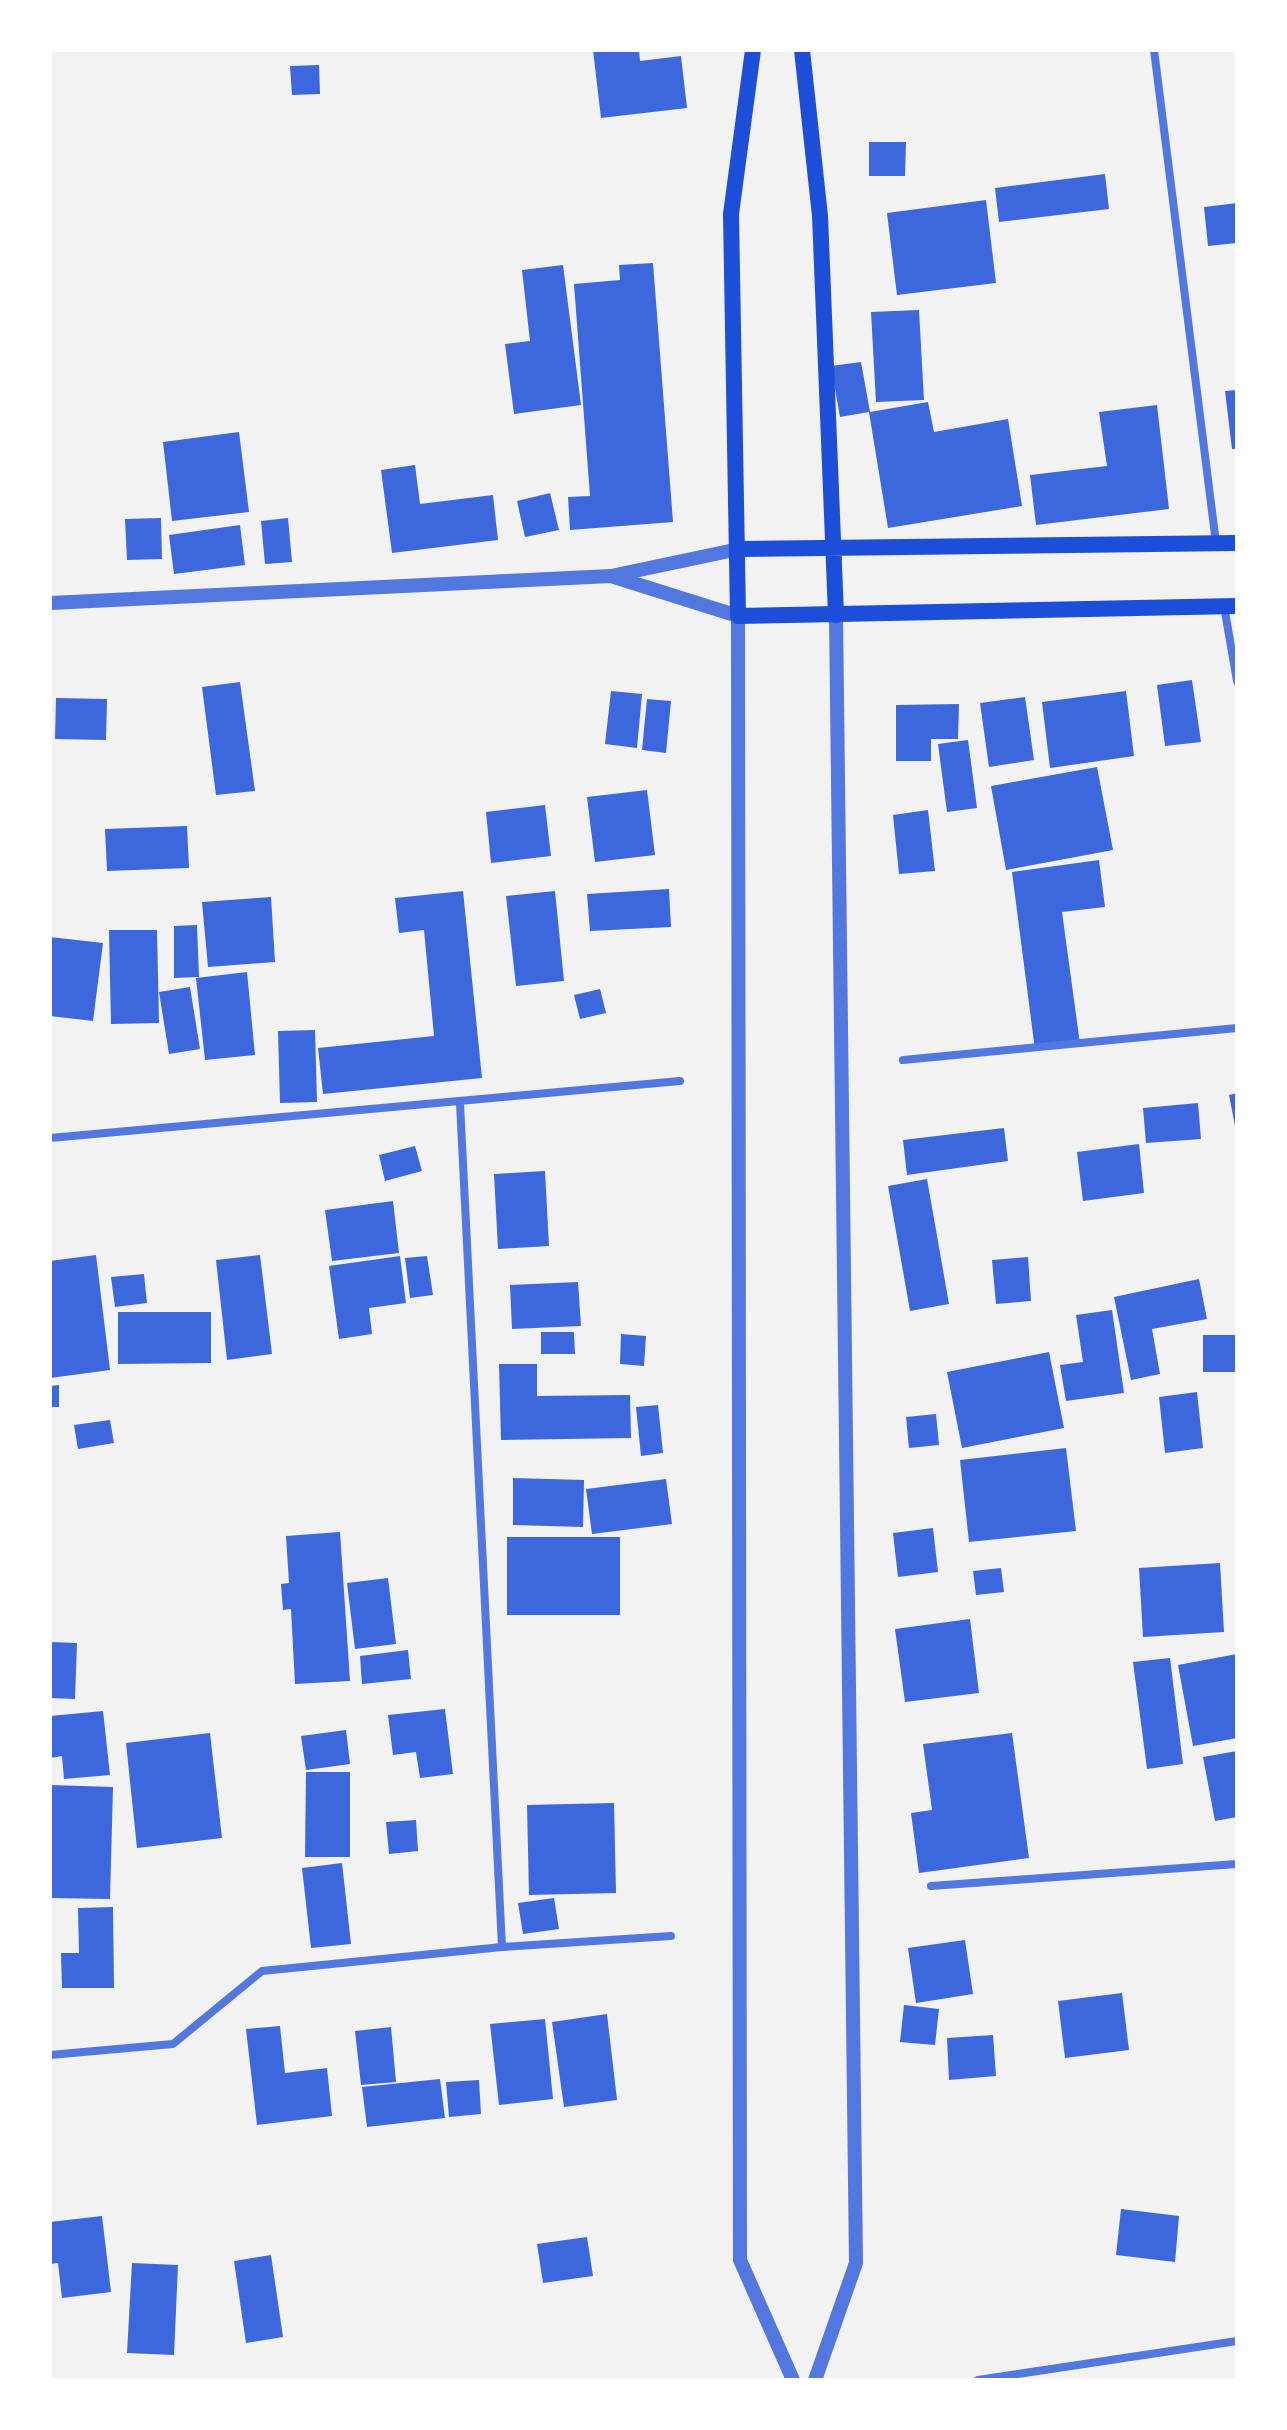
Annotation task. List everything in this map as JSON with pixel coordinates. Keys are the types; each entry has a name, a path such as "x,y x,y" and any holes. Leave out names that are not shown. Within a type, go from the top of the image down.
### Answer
{"main road":[{"path":"753,50 731,214 738,616 1230,606"},
{"path":"802,50 820,216 836,615"},
{"path":"739,549 1237,543"}],"street":[{"path":"1154,50 1216,543"},
{"path":"50,603 611,576 739,549"},
{"path":"611,576 738,616 740,2260 793,2380"},
{"path":"1230,606 1237,681"},
{"path":"815,2380 856,2263 836,615"},
{"path":"903,1060 1237,1028"},
{"path":"50,1138 680,1081"},
{"path":"460,1103 502,1947"},
{"path":"931,1886 1237,1864"},
{"path":"50,2055 173,2044 262,1971 502,1947 671,1936"},
{"path":"978,2380 1237,2341"}],"building":[{"path":"593,50 639,50 640,61 681,56 687,108 601,118"},
{"path":"319,65 320,94 292,95 290,66"},
{"path":"869,142 906,142 905,176 869,176"},
{"path":"1105,174 1109,209 999,222 995,188"},
{"path":"986,200 996,283 897,295 887,213"},
{"path":"1237,203 1237,243 1208,246 1204,207"},
{"path":"653,263 673,522 570,530 568,497 590,496 574,284 620,280 619,265"},
{"path":"563,265 581,405 514,414 505,344 530,341 522,270"},
{"path":"919,310 924,400 876,402 871,312"},
{"path":"861,362 870,412 928,402 934,432 1008,419 1022,506 888,528 869,412 840,417 831,366"},
{"path":"1237,390 1237,449 1232,449 1225,391"},
{"path":"1157,405 1169,509 1036,525 1030,475 1107,466 1099,412"},
{"path":"239,432 249,512 172,521 163,442"},
{"path":"415,465 420,504 493,495 498,540 392,553 381,470"},
{"path":"550,493 559,530 525,537 517,501"},
{"path":"161,518 162,559 127,560 125,519"},
{"path":"288,518 292,562 265,564 261,521"},
{"path":"240,525 245,565 174,574 169,535"},
{"path":"1192,680 1201,742 1165,746 1157,685"},
{"path":"240,682 255,791 216,795 202,687"},
{"path":"611,691 642,694 637,748 605,744"},
{"path":"1126,691 1134,756 1050,768 1042,702"},
{"path":"1025,697 1034,760 989,767 980,703"},
{"path":"56,698 107,699 106,740 55,739"},
{"path":"647,699 671,701 666,753 642,750"},
{"path":"959,704 958,739 931,739 931,761 896,761 896,705"},
{"path":"968,740 977,808 947,812 938,744"},
{"path":"1097,767 1113,850 1006,870 991,786"},
{"path":"647,790 655,855 595,862 587,797"},
{"path":"545,805 551,856 491,863 486,812"},
{"path":"928,810 935,871 899,874 893,815"},
{"path":"187,826 189,868 107,871 105,829"},
{"path":"1099,860 1105,907 1062,912 1080,1044 1035,1050 1012,872"},
{"path":"669,889 671,927 590,931 587,894"},
{"path":"463,891 482,1078 323,1094 318,1048 434,1036 424,930 399,933 395,898"},
{"path":"555,891 564,981 516,986 506,896"},
{"path":"271,897 275,962 208,967 202,902"},
{"path":"197,925 199,977 174,978 174,926"},
{"path":"109,930 157,930 159,1023 111,1024"},
{"path":"50,937 103,943 93,1021 50,1016"},
{"path":"247,972 255,1055 205,1060 196,978"},
{"path":"190,987 200,1049 169,1054 159,992"},
{"path":"600,989 606,1013 580,1019 574,995"},
{"path":"315,1030 317,1102 280,1103 278,1031"},
{"path":"1237,1093 1237,1131 1236,1131 1229,1095"},
{"path":"1198,1103 1201,1139 1146,1143 1143,1108"},
{"path":"1004,1128 1008,1161 907,1175 903,1140"},
{"path":"1139,1144 1144,1193 1083,1201 1077,1152"},
{"path":"415,1146 422,1171 385,1181 379,1155"},
{"path":"545,1171 549,1246 498,1249 494,1174"},
{"path":"927,1179 949,1304 910,1311 888,1186"},
{"path":"393,1201 399,1253 332,1261 325,1210"},
{"path":"96,1255 110,1370 50,1378 50,1261"},
{"path":"260,1255 272,1354 227,1360 216,1260"},
{"path":"400,1256 406,1303 369,1308 372,1334 339,1339 329,1266"},
{"path":"427,1256 433,1295 410,1298 405,1258"},
{"path":"1028,1257 1031,1301 996,1304 992,1260"},
{"path":"144,1274 147,1303 115,1307 111,1277"},
{"path":"1199,1279 1207,1319 1152,1329 1160,1374 1131,1380 1114,1297"},
{"path":"578,1282 581,1326 512,1329 510,1285"},
{"path":"1112,1310 1124,1393 1066,1401 1060,1365 1083,1362 1076,1315"},
{"path":"118,1312 211,1312 211,1363 118,1364"},
{"path":"541,1332 574,1332 575,1354 541,1354"},
{"path":"621,1334 646,1336 644,1366 620,1364"},
{"path":"1203,1335 1237,1335 1237,1372 1203,1372"},
{"path":"1049,1352 1064,1428 962,1448 947,1372"},
{"path":"499,1364 537,1364 537,1396 630,1395 631,1438 501,1440"},
{"path":"59,1385 59,1407 50,1407 50,1386"},
{"path":"1197,1392 1203,1448 1165,1453 1159,1397"},
{"path":"658,1405 663,1453 641,1456 636,1407"},
{"path":"936,1414 939,1445 909,1448 906,1417"},
{"path":"110,1420 114,1443 78,1449 74,1425"},
{"path":"1066,1448 1076,1531 969,1542 960,1460"},
{"path":"513,1478 584,1480 583,1527 513,1525"},
{"path":"666,1479 672,1524 592,1534 586,1489"},
{"path":"933,1528 938,1572 898,1577 893,1533"},
{"path":"340,1532 350,1681 295,1684 291,1609 283,1610 281,1584 289,1583 286,1536"},
{"path":"507,1537 620,1537 620,1615 507,1615"},
{"path":"1220,1563 1224,1632 1143,1637 1139,1568"},
{"path":"1001,1568 1004,1592 976,1595 973,1571"},
{"path":"388,1578 396,1644 355,1649 347,1583"},
{"path":"970,1619 979,1693 905,1702 895,1629"},
{"path":"50,1642 77,1643 75,1699 50,1698"},
{"path":"408,1650 411,1679 362,1684 360,1656"},
{"path":"1237,1654 1237,1738 1193,1746 1178,1665"},
{"path":"1170,1658 1183,1764 1147,1769 1133,1662"},
{"path":"445,1709 453,1774 420,1778 416,1752 393,1755 388,1715"},
{"path":"103,1711 110,1775 64,1779 62,1756 50,1758 50,1716"},
{"path":"346,1730 350,1764 306,1770 301,1736"},
{"path":"210,1733 222,1838 137,1848 126,1743"},
{"path":"1012,1733 1029,1858 919,1873 911,1813 932,1810 923,1744"},
{"path":"1237,1751 1237,1817 1215,1821 1203,1757"},
{"path":"306,1772 350,1772 350,1857 305,1857"},
{"path":"50,1785 113,1787 110,1899 50,1898"},
{"path":"614,1803 616,1893 529,1895 527,1805"},
{"path":"416,1820 418,1851 389,1854 386,1822"},
{"path":"342,1863 351,1944 311,1948 302,1868"},
{"path":"554,1898 559,1929 523,1934 518,1903"},
{"path":"113,1907 114,1988 62,1988 61,1953 79,1953 78,1908"},
{"path":"965,1940 973,1994 916,2003 908,1948"},
{"path":"1122,1993 1129,2050 1065,2058 1058,2001"},
{"path":"904,2005 939,2009 935,2045 900,2042"},
{"path":"607,2014 617,2100 564,2107 552,2022"},
{"path":"545,2019 553,2099 499,2105 490,2024"},
{"path":"280,2026 285,2073 327,2068 332,2116 257,2125 246,2029"},
{"path":"391,2027 396,2082 361,2085 355,2031"},
{"path":"993,2035 996,2076 949,2080 947,2038"},
{"path":"440,2079 445,2118 367,2127 362,2087"},
{"path":"479,2080 481,2114 449,2117 446,2082"},
{"path":"1121,2209 1179,2216 1175,2262 1116,2255"},
{"path":"102,2216 111,2292 62,2298 58,2263 50,2264 50,2222"},
{"path":"587,2237 593,2276 543,2283 537,2244"},
{"path":"271,2255 283,2337 246,2343 234,2261"},
{"path":"132,2263 178,2265 174,2355 127,2353"}]}
